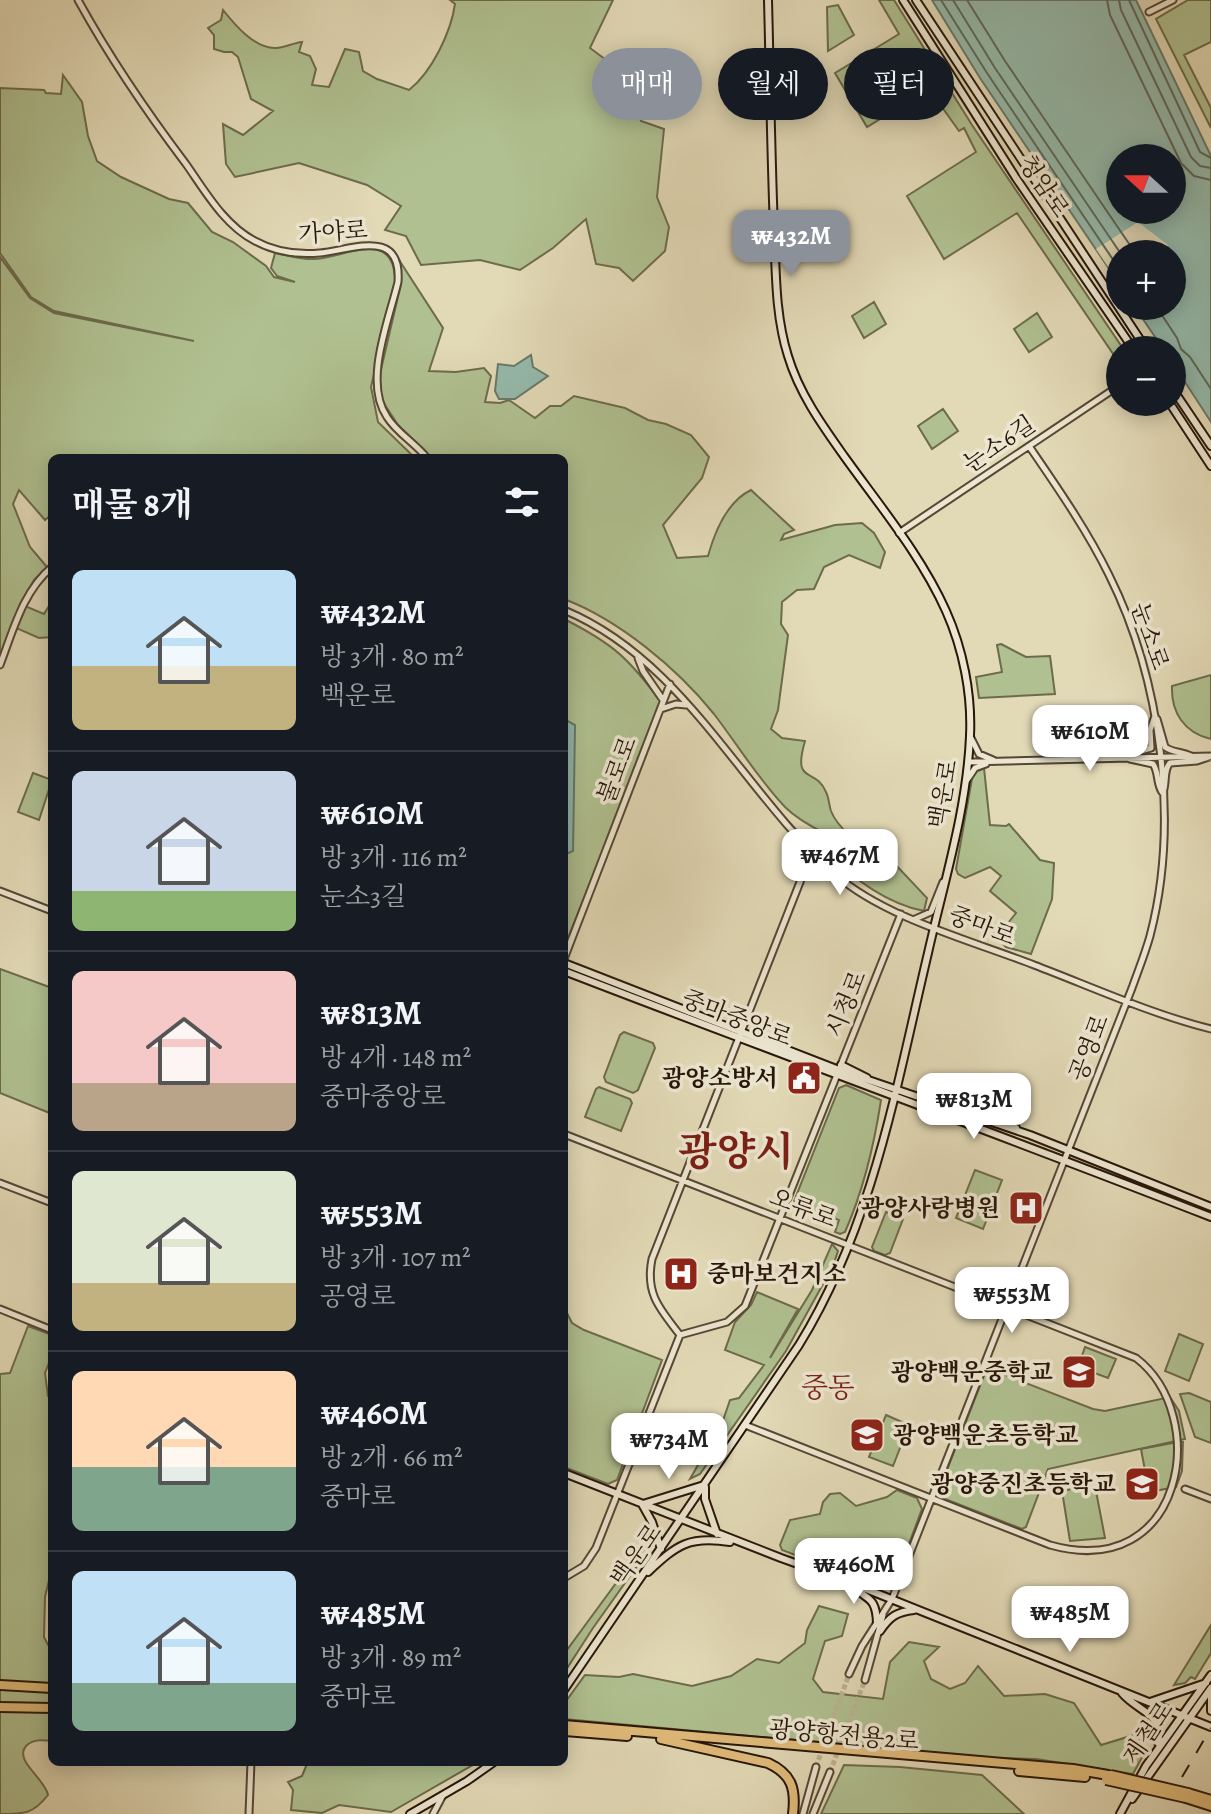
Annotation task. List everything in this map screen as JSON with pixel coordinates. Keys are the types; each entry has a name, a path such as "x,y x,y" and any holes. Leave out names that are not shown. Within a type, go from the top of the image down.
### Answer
{"highway":[{"path":"0,1685 48,1688"},
{"path":"0,1707 48,1708"},
{"path":"568,1728 581,1729"},
{"name":"광양항전용2로","path":"581,1729 661,1739 1107,1777"},
{"name":"광양항전용2로","path":"581,1729 1073,1769 1107,1777"},
{"path":"661,1739 779,1768 788,1776 794,1789 793,1814"},
{"path":"1107,1777 1211,1803"}],"main road":[{"name":"백운로","path":"568,1684 815,1320 850,1246 874,1177 895,1093 948,870 968,762 969,695 959,645 932,584 820,423 804,395 787,353 777,287 768,0"},
{"name":"청암로","path":"903,0 1016,178 1124,336"},
{"name":"청암로","path":"916,0 1138,336"},
{"path":"1186,409 1211,446"},
{"path":"1178,416 1211,466"},
{"name":"중마중앙로","path":"568,963 741,1036"},
{"name":"중마중앙로","path":"568,972 870,1080 895,1093 952,1102 1069,1150"},
{"name":"중마중앙로","path":"839,1070 1211,1217"},
{"path":"1069,1150 1211,1207"},
{"path":"568,1475 717,1534 853,1583 1211,1727"},
{"path":"642,1504 704,1485 705,1499 717,1534"},
{"path":"642,1504 661,1550"},
{"path":"640,1580 671,1550 690,1541 710,1539 742,1543"},
{"path":"853,1583 857,1591 875,1604 877,1623"},
{"path":"880,1631 889,1617 904,1610 918,1609"},
{"name":"제철로","path":"1120,1814 1191,1718 1209,1688 1211,1675"},
{"path":"1150,1702 1209,1688 1211,1711"},
{"name":"제철로","path":"1120,1814 1146,1766 1181,1715 1209,1688"},
{"path":"1119,1690 1130,1704 1158,1723 1159,1741 1146,1766"},
{"path":"410,1814 425,1810 488,1766"}],"street":[{"name":"가야로","path":"78,0 117,69 215,204 239,230 258,243 288,253 320,253 370,244 385,249 394,258 399,271 398,282 378,370 377,395 389,420 423,454"},
{"path":"1149,12 1173,0"},
{"name":"눈소6길","path":"899,533 1106,394"},
{"name":"눈소로","path":"1029,446 1110,576 1136,639 1155,715 1162,793 1162,857 1147,948 1127,1000"},
{"path":"0,665 26,598 48,571"},
{"name":"중마로","path":"568,612 637,655 670,684 779,816 846,883 901,914 1211,1029"},
{"path":"637,655 643,671 664,699 660,709"},
{"name":"불로로","path":"568,950 670,684"},
{"path":"660,709 676,704 691,707"},
{"path":"1155,715 1165,747 1192,756"},
{"path":"1125,758 1129,753 1145,752 1151,748 1150,730 1155,715"},
{"path":"970,735 979,754 993,762"},
{"path":"968,762 1211,756"},
{"path":"1162,793 1170,763 1197,761 1211,756"},
{"path":"1125,758 1153,764 1157,770 1157,785 1162,793"},
{"path":"964,784 975,768 993,762"},
{"path":"568,1576 579,1570 592,1556 680,1335 653,1296 650,1273 657,1245 802,877 817,856"},
{"path":"914,919 931,912 948,870"},
{"path":"0,891 48,909"},
{"name":"시청로","path":"680,1335 727,1322 745,1306 901,914"},
{"name":"공영로","path":"849,1674 862,1646 892,1599 1127,1000"},
{"name":"오류로","path":"568,1136 1136,1358 1167,1383"},
{"path":"0,1183 48,1201"},
{"path":"0,1309 48,1328"},
{"path":"745,1425 1050,1545 1084,1552 1116,1548 1138,1540 1169,1514"},
{"path":"1181,1496 1187,1481"},
{"path":"1185,1489 1211,1499"},
{"path":"865,1680 883,1614"},
{"path":"249,1814 251,1766"},
{"path":"803,1814 816,1767"},
{"path":"813,1814 830,1772"},
{"path":"433,1814 436,1804 444,1795"}],"shaded area":[{"path":"450,0 613,0 590,48 592,120 641,120 664,129 657,197 669,227 665,251 633,281 619,268 596,264 586,219 553,248 520,270 480,260 421,265 406,236 385,230 401,206 367,185 299,163 235,177 226,164 223,124 243,135 273,111 251,99 238,57 232,52 214,49 214,35 208,28 221,20 223,10 246,35 261,45 276,48 302,42 299,52 310,56 316,69 312,85 329,87 345,49 359,52 363,71 409,90 433,62 445,39 455,4"},
{"path":"879,0 894,0 924,48 876,48 899,34"},
{"path":"1188,0 1211,0 1211,42 1184,55 1211,108 1211,128 1156,19"},
{"path":"838,5 854,35 828,51 828,48 827,7"},
{"path":"844,68 844,88 835,73"},
{"path":"63,75 82,102 88,136 97,161 121,177 169,199 188,203 212,232 233,242 266,266 274,277 295,282 277,276 271,268 275,253 309,259 366,249 387,255 393,265 395,282 371,387 378,422 411,454 48,454 48,517 45,520 19,490 13,504 30,547 47,567 34,580 20,604 44,614 48,608 48,637 39,638 12,626 0,656 0,257 30,298 54,313 194,341 54,311 31,297 0,253 0,88 61,94"},
{"path":"954,96 1115,336 1106,336 1106,343 1017,213 944,259 907,196 976,152 964,128 959,131 951,120 954,120"},
{"path":"863,120 878,120 867,127"},
{"path":"401,263 443,328 429,371 456,372 484,368 491,376 485,402 509,400 535,418 550,406 561,406 574,396 625,408 691,435 709,457 702,478 663,525 677,558 708,556 724,518 736,501 751,490 794,530 784,534 781,540 835,525 862,523 874,533 885,552 880,568 849,555 824,567 814,589 797,590 782,602 781,624 788,635 778,710 771,729 782,738 805,741 801,764 803,770 821,784 839,824 877,853 872,854 838,840 793,814 766,785 714,714 683,680 626,632 568,601 568,454 428,454 398,425 381,399 379,378 401,284"},
{"path":"874,302 886,324 864,338 852,316"},
{"path":"1037,313 1052,337 1029,352 1014,329"},
{"path":"943,409 958,431 932,449 918,426"},
{"path":"568,621 596,636 619,654 662,703 568,938"},
{"path":"1001,644 1026,657 1050,656 1055,694 979,698 976,677 1002,672 997,645"},
{"path":"1211,675 1211,739 1193,732 1181,720 1174,704 1172,686"},
{"path":"984,768 990,825 1009,824 1040,860 1054,863 1052,899 1031,954 1006,947 993,934 995,930 1000,933 1016,913 990,891 1001,876 990,867 965,878 956,869 973,773"},
{"path":"33,773 48,779 48,792 39,820 18,812"},
{"path":"839,847 894,863 927,898 924,911 885,897 850,874 829,856 828,853"},
{"path":"0,969 48,987 48,1112 0,1093"},
{"path":"624,1032 653,1043 655,1048 638,1090 633,1093 606,1082 604,1077 620,1035"},
{"path":"846,1085 881,1100 863,1183 845,1232 840,1234 835,1232 839,1220 799,1205 796,1211 791,1209 839,1088"},
{"path":"599,1087 630,1099 632,1103 621,1131 585,1117"},
{"path":"975,1170 1002,1180 983,1229 956,1218"},
{"path":"886,1212 903,1219 890,1253 885,1255 872,1247"},
{"path":"832,1244 838,1251 833,1266 786,1351 700,1474 690,1479 718,1435 730,1400 739,1398 764,1365 725,1350 735,1322 751,1305 757,1292 798,1309 770,1358 812,1290"},
{"path":"568,1315 572,1323 584,1330 662,1360 617,1480 608,1484 568,1469"},
{"path":"28,1326 48,1334 48,1365 45,1373 48,1396 48,1585 44,1637 48,1645 48,1741 33,1742 23,1751 26,1763 48,1795 28,1812 0,1814 0,1374 10,1373"},
{"path":"1179,1334 1203,1344 1189,1381 1165,1371"},
{"path":"1085,1347 1116,1359 1108,1378 1078,1367"},
{"path":"987,1368 1105,1411 1170,1397 1179,1411 1185,1439 1048,1469 1026,1527 1022,1529 940,1497 938,1493"},
{"path":"1189,1393 1211,1402 1211,1443 1195,1437 1180,1394"},
{"path":"886,1415 909,1425 893,1466 869,1457"},
{"path":"1183,1441 1182,1471 1176,1487 1149,1492 1141,1449"},
{"path":"1081,1487 1085,1493 1096,1491 1105,1538 1070,1541 1062,1491"},
{"path":"897,1490 917,1498 922,1509 907,1549 895,1544 893,1550 879,1547 843,1554 837,1571 782,1550 780,1545 790,1520 820,1514 823,1502 830,1494 840,1493 856,1506 887,1497"},
{"path":"650,1536 652,1545 568,1667 568,1649 644,1545 643,1541"},
{"path":"819,1606 848,1614 842,1636 825,1641 813,1679 823,1692 883,1699 890,1662 909,1642 939,1647 924,1661 931,1679 950,1689 965,1683 978,1666 1004,1696 1045,1694 1074,1703 1101,1745 1134,1735 1147,1748 1133,1774 1036,1759 993,1758 568,1719 568,1698 585,1675 619,1677 633,1674 692,1686 731,1676 757,1659 779,1663 805,1643 807,1630"},
{"path":"1211,1625 1211,1653 1195,1679 1191,1677 1185,1683 1174,1685"},
{"path":"844,1765 982,1775 1024,1814 821,1814"},
{"path":"306,1766 471,1766 391,1812 339,1805 322,1813 291,1810 293,1790 288,1782 302,1776"}],"water":[{"path":"932,0 1136,0 1211,156 1211,422 1186,384 1186,336 1154,336 1144,320 1186,320 1186,240 1106,240 1106,264 980,78"},
{"path":"531,355 533,367 548,376 515,399 499,399 495,391 498,364 514,366"},
{"path":"568,721 575,725 573,851 568,853"}],"pier":[{"path":"1135,224 1141,224 1161,240 1110,240"},
{"path":"1106,243 1106,264 1096,249"}],"tunnel":[{"path":"816,1767 849,1674"},
{"path":"830,1772 865,1680"}],"railway":[{"path":"1182,1777 1211,1728"}],"place":[{"name":"광양소방서","path":"804,1078"},
{"name":"광양사랑병원","path":"1026,1208"},
{"name":"중마보건지소","path":"681,1274"},
{"name":"광양백운중학교","path":"1079,1372"},
{"name":"광양백운초등학교","path":"867,1435"},
{"name":"광양중진초등학교","path":"1142,1484"}],"district":[{"name":"광양시","path":"736,1151"},
{"name":"중동","path":"828,1388"}]}
